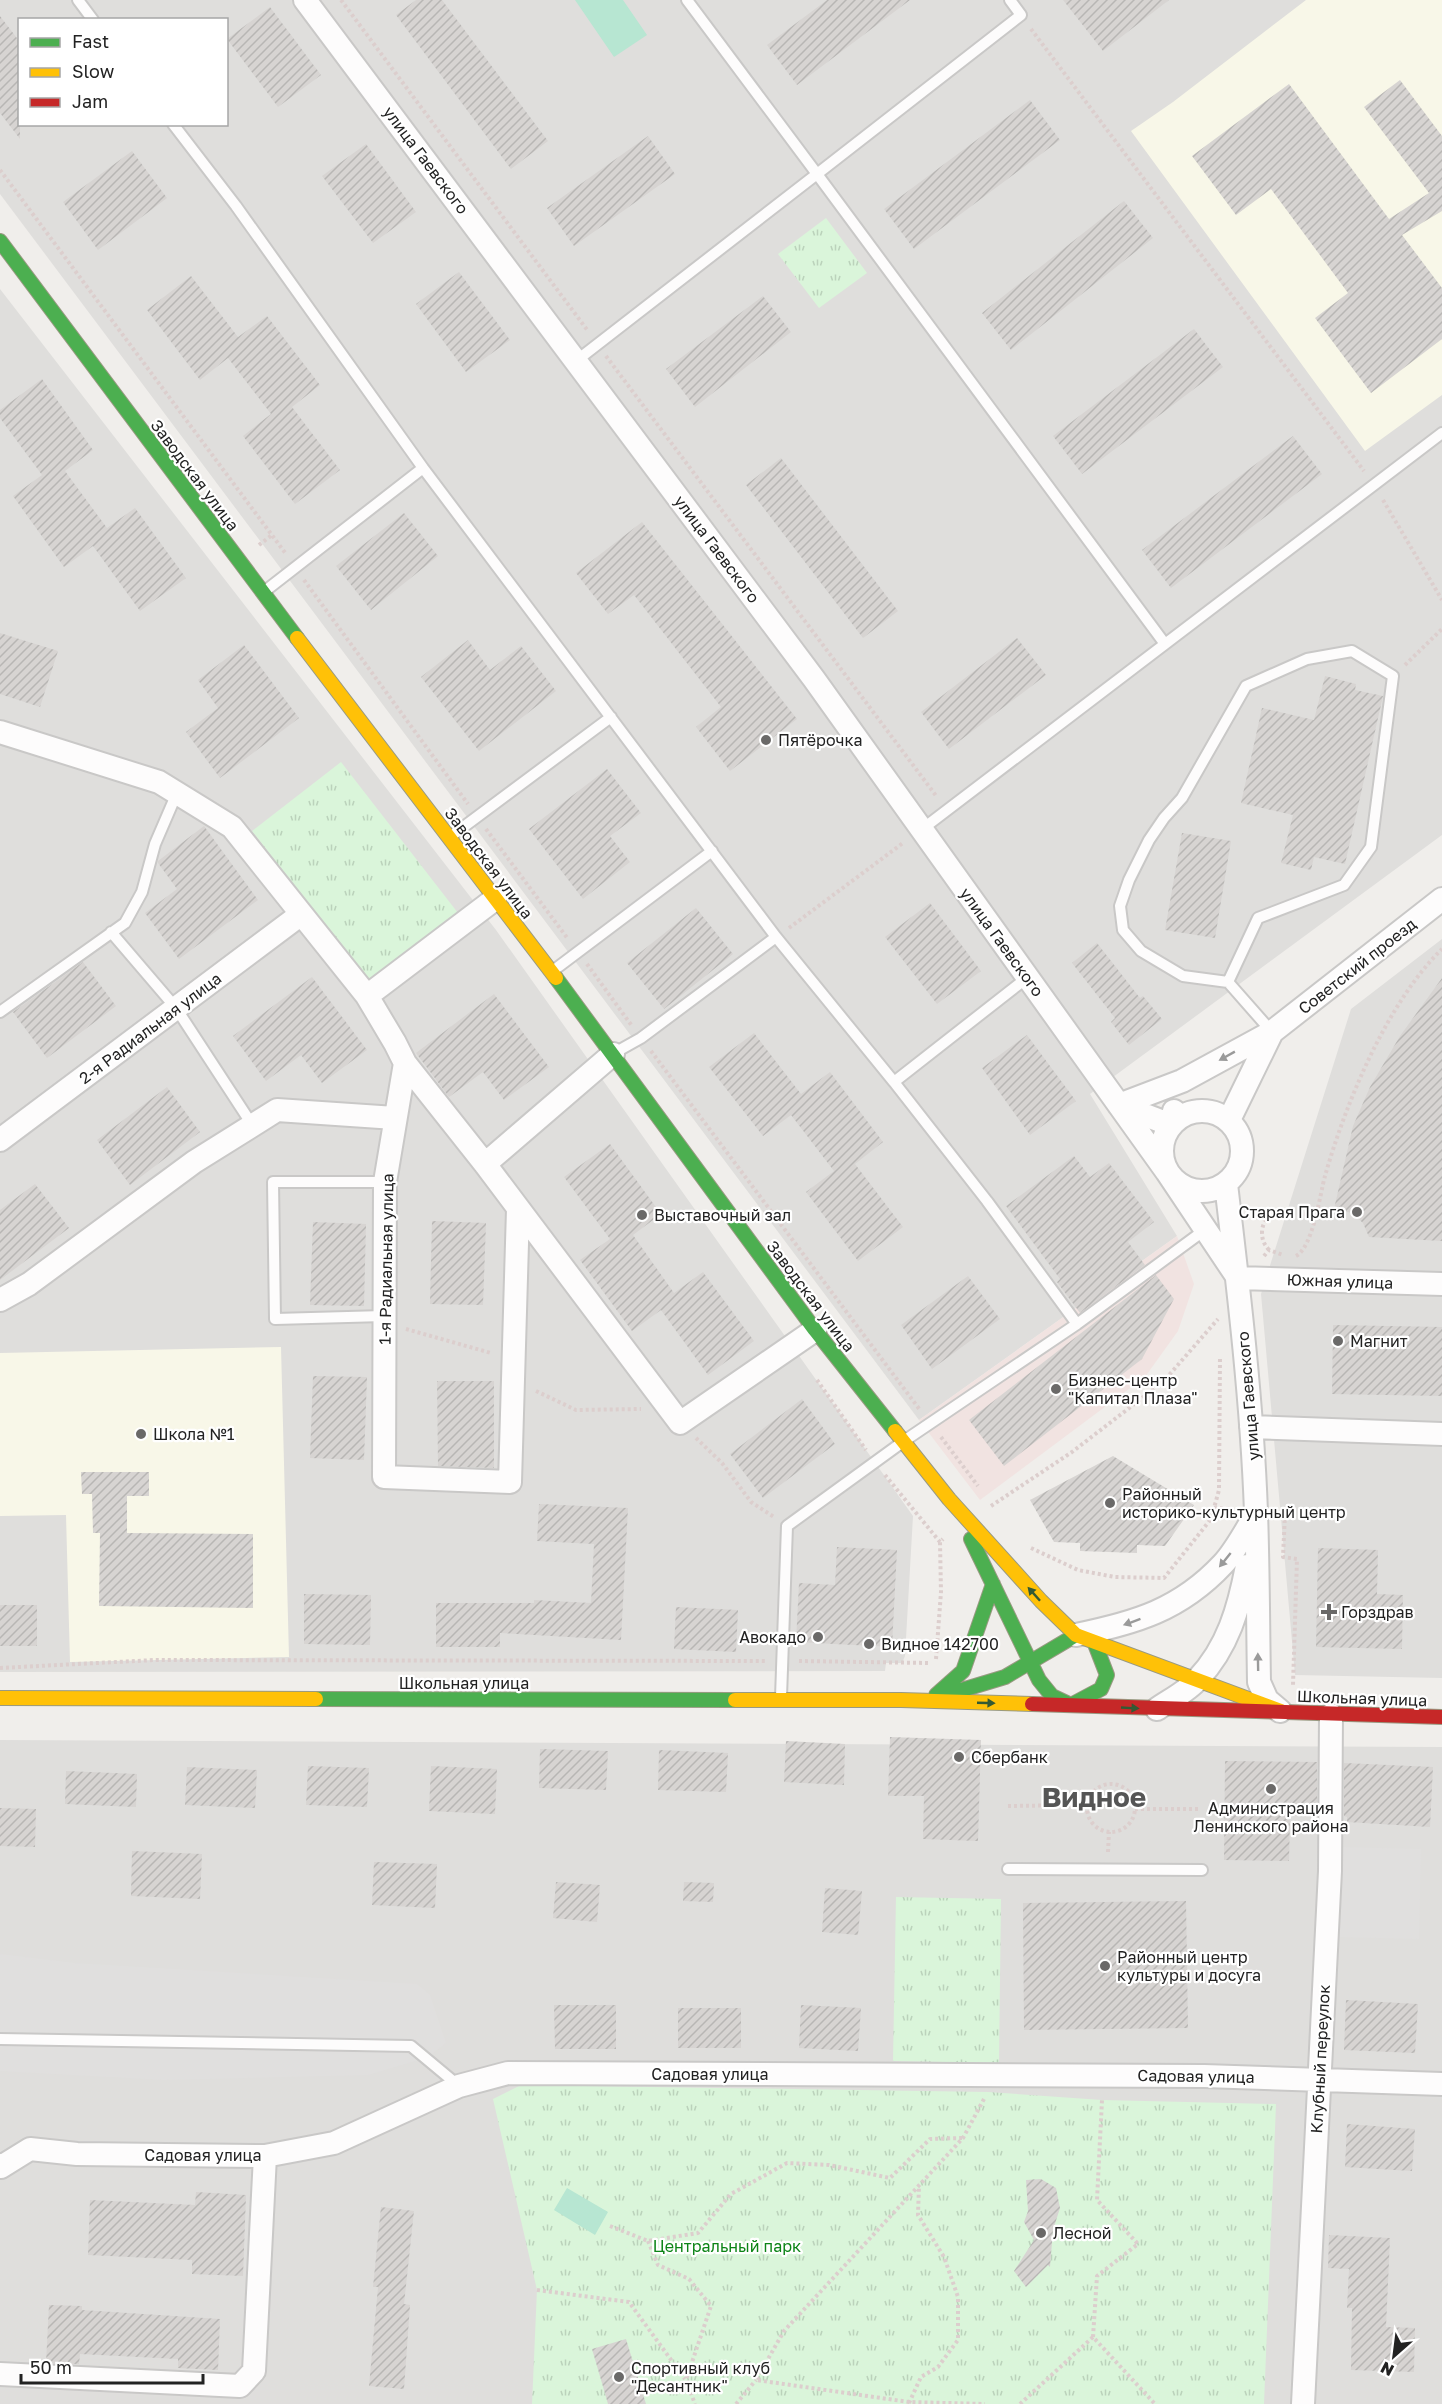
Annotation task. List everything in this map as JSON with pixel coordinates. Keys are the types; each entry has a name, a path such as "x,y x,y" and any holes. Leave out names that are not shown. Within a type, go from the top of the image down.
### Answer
{"street":[{"name":"улица Гаевского","path":"305,0 814,679 1243,1279"},
{"name":"Заводская улица","path":"0,241 263,593 613,1054 815,1330 953,1503 966,1523"},
{"path":"0,732 159,782 232,827 367,996 405,1063 485,1164 674,1416 815,1330"},
{"path":"367,996 495,899"},
{"name":"Советский проезд","path":"1119,1105 1182,1081 1272,1032 1442,899"},
{"name":"2-я Радиальная улица","path":"0,1140 300,915"},
{"name":"Советский проезд","path":"1229,1120 1272,1032"},
{"path":"485,1164 613,1054"},
{"name":"1-я Радиальная улица","path":"405,1063 385,1182 384,1477 510,1482 513,1370"},
{"path":"1171,1125 1181,1116 1194,1111 1212,1111 1229,1120 1239,1132 1243,1150 1240,1167 1226,1184 1206,1192 1178,1184 1167,1172 1161,1154 1164,1137 1171,1125 1182,1081"},
{"path":"1119,1105 1171,1125"},
{"path":"0,1300 29,1284 194,1162 278,1110 395,1118"},
{"name":"улица Гаевского","path":"1226,1184 1243,1279 1256,1514"},
{"path":"513,1370 518,1209"},
{"name":"Южная улица","path":"1243,1279 1442,1284"},
{"path":"1251,1427 1442,1434"},
{"path":"928,1700 1005,1677 1032,1662 1131,1623 1185,1598 1224,1563 1256,1514"},
{"path":"1157,1709 1197,1681 1220,1651 1239,1610 1256,1514"},
{"path":"1256,1514 1259,1682 1267,1700 1281,1712"},
{"path":"966,1523 1041,1602 1085,1640 1107,1665 1105,1685 1092,1698 1071,1705 1052,1696 1039,1680 966,1523"},
{"path":"928,1700 963,1671 993,1584"},
{"path":"1085,1640 1281,1712"},
{"name":"Школьная улица","path":"0,1698 928,1700 1442,1718"},
{"name":"Клубный переулок","path":"1303,2404 1319,2079 1334,1871 1331,1714"},
{"name":"Садовая улица","path":"0,2167 30,2149 77,2154 265,2156 334,2143 459,2086 508,2073 1009,2075 1319,2079 1442,2084"},
{"path":"0,2374 240,2386 254,2371 265,2156"}],"lane":[{"path":"78,0 92,18"},
{"path":"687,0 1165,644"},
{"path":"576,361 1021,15 1010,0"},
{"path":"175,126 243,216 423,468 776,937 987,1201 1077,1324"},
{"path":"921,830 1442,433"},
{"path":"263,593 423,468"},
{"path":"1228,982 1258,918 1344,885 1371,846 1393,676 1352,651 1307,659 1246,686 1182,798 1149,840 1129,880 1120,906 1123,930 1141,951 1183,976 1228,982 1272,1032"},
{"path":"449,837 611,717"},
{"path":"0,1012 125,923 142,892 155,844 177,792"},
{"path":"551,972 712,851"},
{"path":"111,932 176,1008 253,1126"},
{"path":"613,1054 641,1038 776,937"},
{"path":"894,1082 1028,977"},
{"path":"384,1321 275,1320 273,1182 385,1182"},
{"path":"781,1700 787,1526 904,1441 1077,1324 1206,1229"},
{"path":"1008,1869 1202,1870"},
{"path":"0,2038 411,2046 459,2086"}],"path":[{"path":"341,0 939,800"},
{"path":"1021,15 1374,484 1442,600"},
{"path":"0,170 641,1038 978,1487"},
{"path":"1393,676 1442,629"},
{"path":"776,937 921,830"},
{"path":"1315,1216 1286,1213 1272,1215 1262,1226 1262,1237 1269,1250 1282,1255 1299,1256 1310,1236 1326,1173 1350,1105 1385,1024 1442,949"},
{"path":"1243,1279 1269,1250"},
{"path":"0,1668 155,1660 935,1663 941,1592 940,1542 1072,1452 1163,1382 1220,1317 1220,1329"},
{"path":"384,1321 419,1332 513,1370 576,1410 674,1416 722,1463 751,1502 787,1526"},
{"path":"1027,1546 1078,1570 1115,1577 1164,1578 1211,1519 1219,1490 1220,1352"},
{"path":"985,1496 998,1514"},
{"path":"1284,1521 1284,1557 1297,1558 1293,1685"},
{"path":"1110,1784 1125,1788 1131,1795 1135,1809 1126,1827 1108,1832 1092,1822 1087,1805 1097,1788 1110,1784"},
{"path":"1008,1806 1087,1805"},
{"path":"1135,1809 1201,1809"},
{"path":"736,2404 756,2380 784,2331 963,2138 988,2092 1009,2075"},
{"path":"1020,2404 1093,2337 1097,2276 1138,2244 1096,2200 1102,2100"},
{"path":"610,2226 648,2241 698,2233 731,2194 787,2163 829,2165 890,2178 930,2139 963,2138"},
{"path":"909,2403 921,2377 938,2367 958,2340 958,2297 944,2257 918,2215 919,2186"},
{"path":"648,2241 658,2265 689,2279 711,2306 686,2380"},
{"path":"537,2290 629,2302 686,2380 695,2404"},
{"path":"1093,2337 1155,2404"},
{"path":"756,2380 909,2403 986,2404"}],"shaded area":[{"path":"0,0 1442,0 1442,835 1090,1094 1177,1236 919,1420 0,194"},
{"path":"1306,0 1442,0 1442,395 1365,451 1131,131 1173,102"},
{"path":"0,289 496,930 913,1516 905,1656 902,1663 886,1663 885,1671 0,1672"},
{"path":"1442,939 1442,1678 1295,1675 1261,1294 1351,1009"},
{"path":"1177,1236 1194,1284 1178,1331 1145,1377 980,1500 919,1420"},
{"name":"Школа №1","path":"281,1347 289,1657 70,1662 66,1515 0,1516 0,1353"},
{"path":"0,1740 1442,1747 1442,2404 0,2404"},
{"path":"1339,1847 1421,1849 1419,1939 1337,1937"},
{"path":"0,1954 75,1963 417,1984 430,1995 446,2043 428,2057 368,2075 165,2080 0,2071"}],"green space":[{"path":"575,0 623,0 647,35 614,57"},
{"path":"826,218 867,273 819,308 778,254"},
{"path":"341,762 458,913 369,982 252,831"},
{"path":"896,1897 1001,1899 999,2063 893,2061"},
{"name":"Центральный парк","path":"521,2085 988,2092 1102,2100 1276,2104 1264,2404 532,2404 537,2290 493,2099"},
{"path":"567,2188 608,2212 595,2235 554,2210"}],"building":[{"path":"416,0 442,0 548,141 511,169 396,15"},
{"path":"827,0 910,0 797,85 767,45"},
{"path":"1063,0 1169,0 1103,51"},
{"path":"270,7 321,75 278,107 228,38"},
{"path":"0,16 18,39 20,139 0,113"},
{"path":"1400,80 1442,136 1442,211 1402,235 1442,288 1442,339 1371,393 1315,318 1348,293 1271,189 1236,215 1192,156 1289,84 1389,219 1429,193 1364,107"},
{"path":"1030,100 1060,140 914,249 884,209"},
{"path":"648,136 675,174 574,246 547,208"},
{"path":"366,144 416,212 373,243 322,176"},
{"path":"132,151 167,198 98,250 63,202"},
{"path":"1124,201 1153,238 1011,350 982,313"},
{"path":"459,272 510,340 466,372 416,304"},
{"path":"191,276 238,337 267,316 320,385 292,407 340,470 295,504 243,436 271,414 228,358 200,380 147,310"},
{"path":"763,296 791,332 695,407 666,369"},
{"path":"1194,329 1223,367 1082,474 1053,436"},
{"path":"42,379 93,450 65,471 107,528 135,508 186,578 140,611 93,546 64,567 13,496 42,475 0,418 0,410"},
{"path":"1293,436 1322,474 1171,588 1142,550"},
{"path":"781,458 898,611 863,638 746,485"},
{"path":"404,513 438,556 371,610 336,566"},
{"path":"642,522 797,719 730,771 696,727 721,707 634,595 608,614 576,573"},
{"path":"0,633 58,651 40,707 0,694"},
{"path":"1017,638 1046,675 949,749 921,712"},
{"path":"468,640 490,670 521,646 556,691 479,751 421,677"},
{"path":"244,645 299,718 220,778 186,732 218,708 198,680"},
{"path":"1325,676 1356,684 1355,690 1383,696 1345,864 1314,857 1311,870 1281,863 1293,815 1241,803 1262,708 1314,720"},
{"path":"607,769 641,813 610,836 630,862 583,899 529,829"},
{"path":"204,826 258,900 179,959 145,913 177,889 158,861"},
{"path":"1182,833 1231,841 1215,938 1165,930"},
{"path":"930,903 981,971 937,1004 885,937"},
{"path":"696,908 733,954 664,1009 627,963"},
{"path":"1097,943 1140,998 1143,996 1162,1019 1129,1045 1111,1022 1115,1018 1072,963"},
{"path":"83,962 116,1006 47,1058 13,1012"},
{"path":"312,977 367,1050 322,1083 301,1055 266,1081 233,1036"},
{"path":"1442,978 1442,1241 1369,1237 1363,1223 1352,1213 1334,1209 1353,1126 1370,1087 1400,1036"},
{"path":"494,994 549,1067 504,1100 483,1072 449,1097 416,1053"},
{"path":"754,1033 801,1094 830,1072 883,1142 855,1164 903,1227 858,1261 806,1192 834,1171 791,1115 763,1136 709,1067"},
{"path":"1027,1035 1076,1101 1030,1135 982,1068"},
{"path":"167,1087 200,1132 130,1185 97,1140"},
{"path":"610,1144 661,1214 633,1235 674,1293 703,1272 754,1341 708,1375 661,1310 632,1331 580,1260 610,1239 564,1177"},
{"path":"1074,1156 1090,1177 1109,1163 1154,1222 1128,1242 1145,1265 1080,1313 1057,1282 1060,1279 1006,1206"},
{"path":"35,1184 69,1228 0,1280 0,1210"},
{"path":"432,1221 486,1223 483,1305 430,1304"},
{"path":"313,1222 366,1224 364,1306 310,1305"},
{"name":"Бизнес-центр \"Капитал Плаза\"","path":"1156,1275 1174,1299 1142,1359 1004,1466 969,1420"},
{"path":"968,1276 1000,1319 932,1369 901,1325"},
{"path":"1333,1325 1442,1327 1442,1396 1332,1394"},
{"path":"313,1376 367,1377 364,1460 310,1458"},
{"path":"437,1381 494,1381 494,1468 438,1466"},
{"path":"802,1399 835,1444 763,1498 730,1454"},
{"name":"Районный историко-культурный центр","path":"1113,1456 1194,1505 1165,1546 1137,1545 1137,1553 1080,1551 1080,1543 1054,1542 1030,1500"},
{"path":"81,1472 149,1472 149,1496 127,1496 127,1533 253,1534 253,1608 99,1606 100,1533 93,1533 92,1494 82,1494"},
{"path":"539,1504 628,1508 621,1640 500,1633 500,1647 436,1647 436,1603 534,1603 534,1600 591,1603 594,1544 537,1541"},
{"path":"837,1547 897,1550 892,1647 796,1642 799,1583 835,1585"},
{"path":"1318,1548 1378,1550 1377,1594 1403,1595 1402,1649 1316,1647"},
{"path":"304,1594 371,1595 370,1645 304,1644"},
{"path":"0,1605 37,1605 37,1646 0,1646"},
{"path":"676,1607 738,1610 736,1652 674,1649"},
{"path":"890,1737 981,1740 978,1841 923,1839 924,1796 888,1796"},
{"path":"786,1741 845,1744 844,1785 784,1782"},
{"path":"540,1749 608,1751 606,1790 539,1788"},
{"path":"659,1750 728,1753 726,1792 658,1790"},
{"name":"Администрация Ленинского района","path":"1225,1761 1317,1762 1317,1816 1290,1816 1289,1861 1224,1860"},
{"path":"1344,1763 1433,1767 1430,1827 1347,1822 1347,1817 1344,1816"},
{"path":"308,1766 369,1768 367,1807 306,1805"},
{"path":"431,1766 497,1769 495,1814 429,1811"},
{"path":"187,1767 257,1770 255,1808 185,1805"},
{"path":"66,1771 137,1774 136,1807 65,1804"},
{"path":"0,1808 36,1809 35,1847 0,1846"},
{"path":"132,1851 202,1854 200,1899 131,1896"},
{"path":"374,1862 437,1864 435,1908 372,1905"},
{"path":"556,1882 600,1885 597,1922 553,1918"},
{"path":"684,1882 714,1883 713,1902 683,1901"},
{"path":"825,1888 862,1891 858,1935 822,1932"},
{"name":"Районный центр культуры и досуга","path":"1186,1901 1188,2028 1024,2030 1023,1903"},
{"path":"1346,2000 1418,2004 1415,2053 1344,2050"},
{"path":"554,2005 616,2005 616,2049 555,2049"},
{"path":"801,2005 861,2008 858,2051 799,2048"},
{"path":"678,2008 741,2008 741,2048 678,2048"},
{"path":"1347,2124 1415,2129 1412,2171 1345,2167"},
{"name":"Лесной","path":"1041,2179 1056,2188 1060,2208 1053,2230 1050,2267 1048,2265 1026,2287 1014,2271 1034,2240 1024,2222 1028,2211 1026,2180"},
{"path":"196,2192 246,2195 243,2276 192,2274 192,2260 88,2255 90,2200 195,2205"},
{"path":"381,2207 414,2211 404,2304 410,2305 404,2389 369,2386 378,2287 373,2287"},
{"path":"1329,2235 1390,2238 1386,2327 1415,2328 1414,2372 1351,2370 1352,2308 1347,2308 1349,2269 1328,2268"},
{"path":"49,2305 82,2306 82,2310 220,2319 218,2370 178,2368 178,2359 80,2354 79,2364 46,2363"},
{"name":"Спортивный клуб \"Десантник\"","path":"626,2339 646,2404 608,2404 592,2349"}],"traffic: fast":[{"path":"0,241 297,638"},
{"path":"556,978 815,1330 895,1431"},
{"path":"971,1539 1039,1680 1052,1696 1071,1705 1101,1689 1107,1675 1095,1644"},
{"path":"936,1695 963,1671 993,1584"},
{"path":"952,1693 1005,1677 1076,1635"},
{"path":"316,1699 735,1700"}],"traffic: slow":[{"path":"297,638 556,978"},
{"path":"895,1431 949,1499 1041,1601 1076,1635 1281,1711"},
{"path":"0,1698 316,1699"},
{"path":"735,1700 901,1700 1032,1704"}],"traffic: jam":[{"path":"1032,1704 1442,1717"}],"place":[{"name":"Пятёрочка","path":"766,740"},
{"name":"Старая Прага","path":"1357,1212"},
{"name":"Выставочный зал","path":"642,1215"},
{"name":"Магнит","path":"1338,1341"},
{"name":"Бизнес-центр \"Капитал Плаза\"","path":"1056,1389"},
{"name":"Школа №1","path":"141,1434"},
{"name":"Районный историко-культурный центр","path":"1110,1503"},
{"name":"Горздрав","path":"1329,1612"},
{"name":"Авокадо","path":"818,1637"},
{"name":"Видное 142700","path":"869,1644"},
{"name":"Сбербанк","path":"959,1757"},
{"name":"Администрация Ленинского района","path":"1271,1789"},
{"name":"Районный центр культуры и досуга","path":"1105,1966"},
{"name":"Лесной","path":"1041,2233"},
{"name":"Спортивный клуб \"Десантник\"","path":"619,2377"}],"district":[{"name":"Видное","path":"1094,1796"}]}
